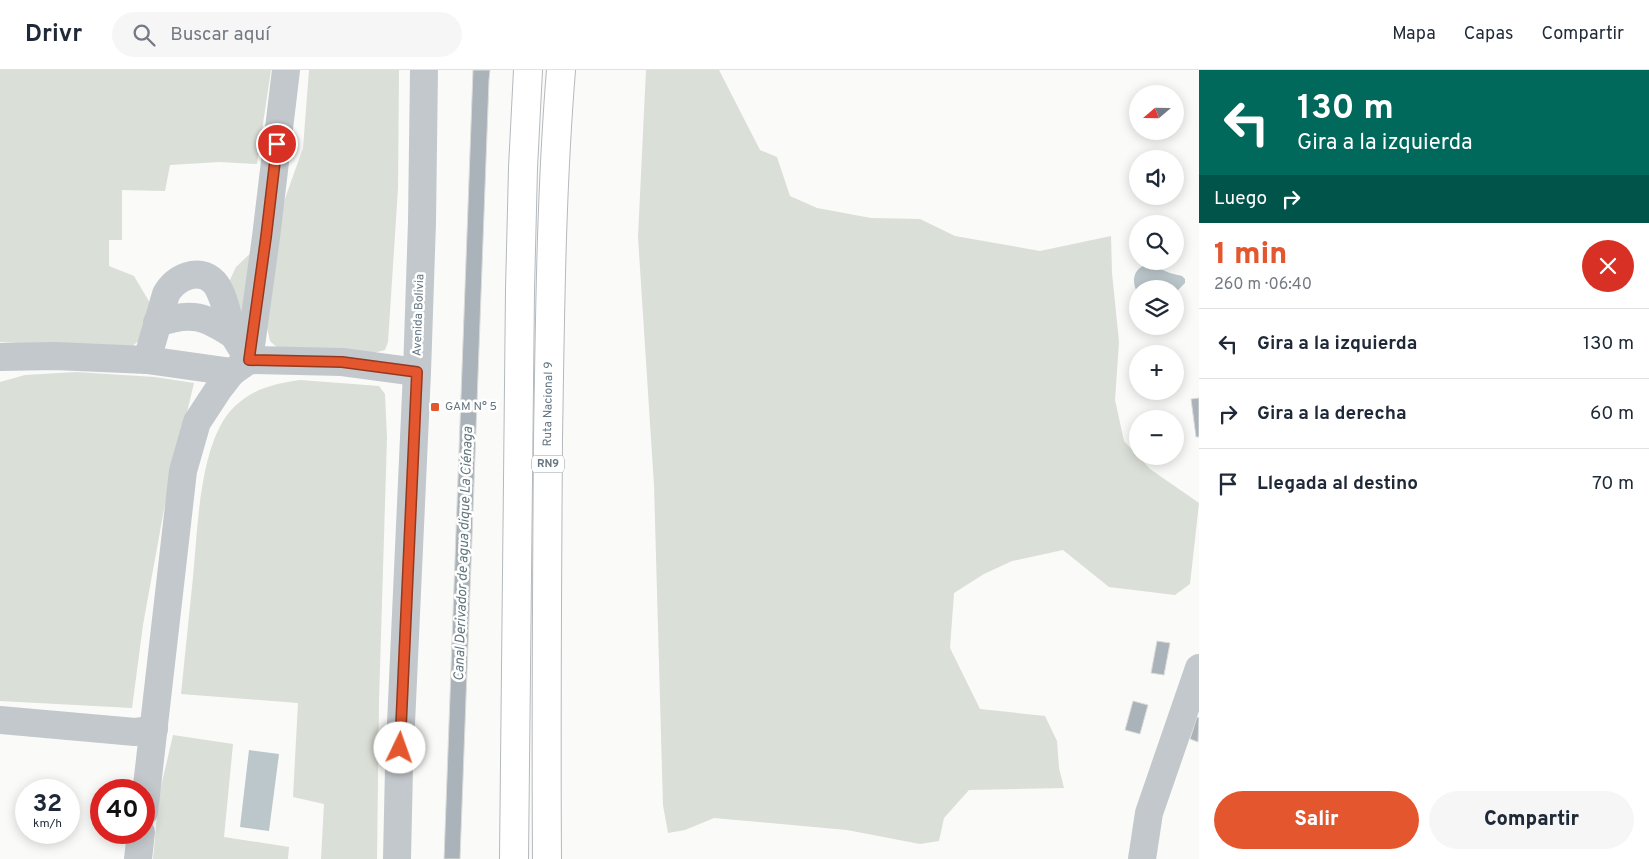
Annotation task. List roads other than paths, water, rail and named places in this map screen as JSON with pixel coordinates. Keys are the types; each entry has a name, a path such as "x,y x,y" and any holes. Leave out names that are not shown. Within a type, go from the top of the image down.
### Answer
{"highway":[{"name":"RN9","path":"514,859 520,290 528,70"},
{"name":"Ruta Nacional 9","path":"547,859 545,682 550,324 554,189 561,70"}],"street":[{"path":"148,779 183,471 198,422 218,390 240,366 268,227 286,70"},
{"name":"Avenida Bolivia","path":"397,859 399,768 417,372 422,222 424,70"},
{"path":"147,360 170,286 179,279 191,275 202,275 214,282 218,288 234,336 240,366"},
{"path":"157,323 173,318 194,316 208,320 234,336"},
{"path":"0,357 55,356 240,366 342,362 417,372"},
{"path":"1142,859 1149,813 1199,668"},
{"path":"0,720 136,732 154,729"},
{"path":"138,859 140,844"}],"place":[{"name":"GAM N° 5","path":"435,407"}],"water label":[{"name":"Canal Derivador de agua dique La Ciénaga","path":"464,554"}]}
